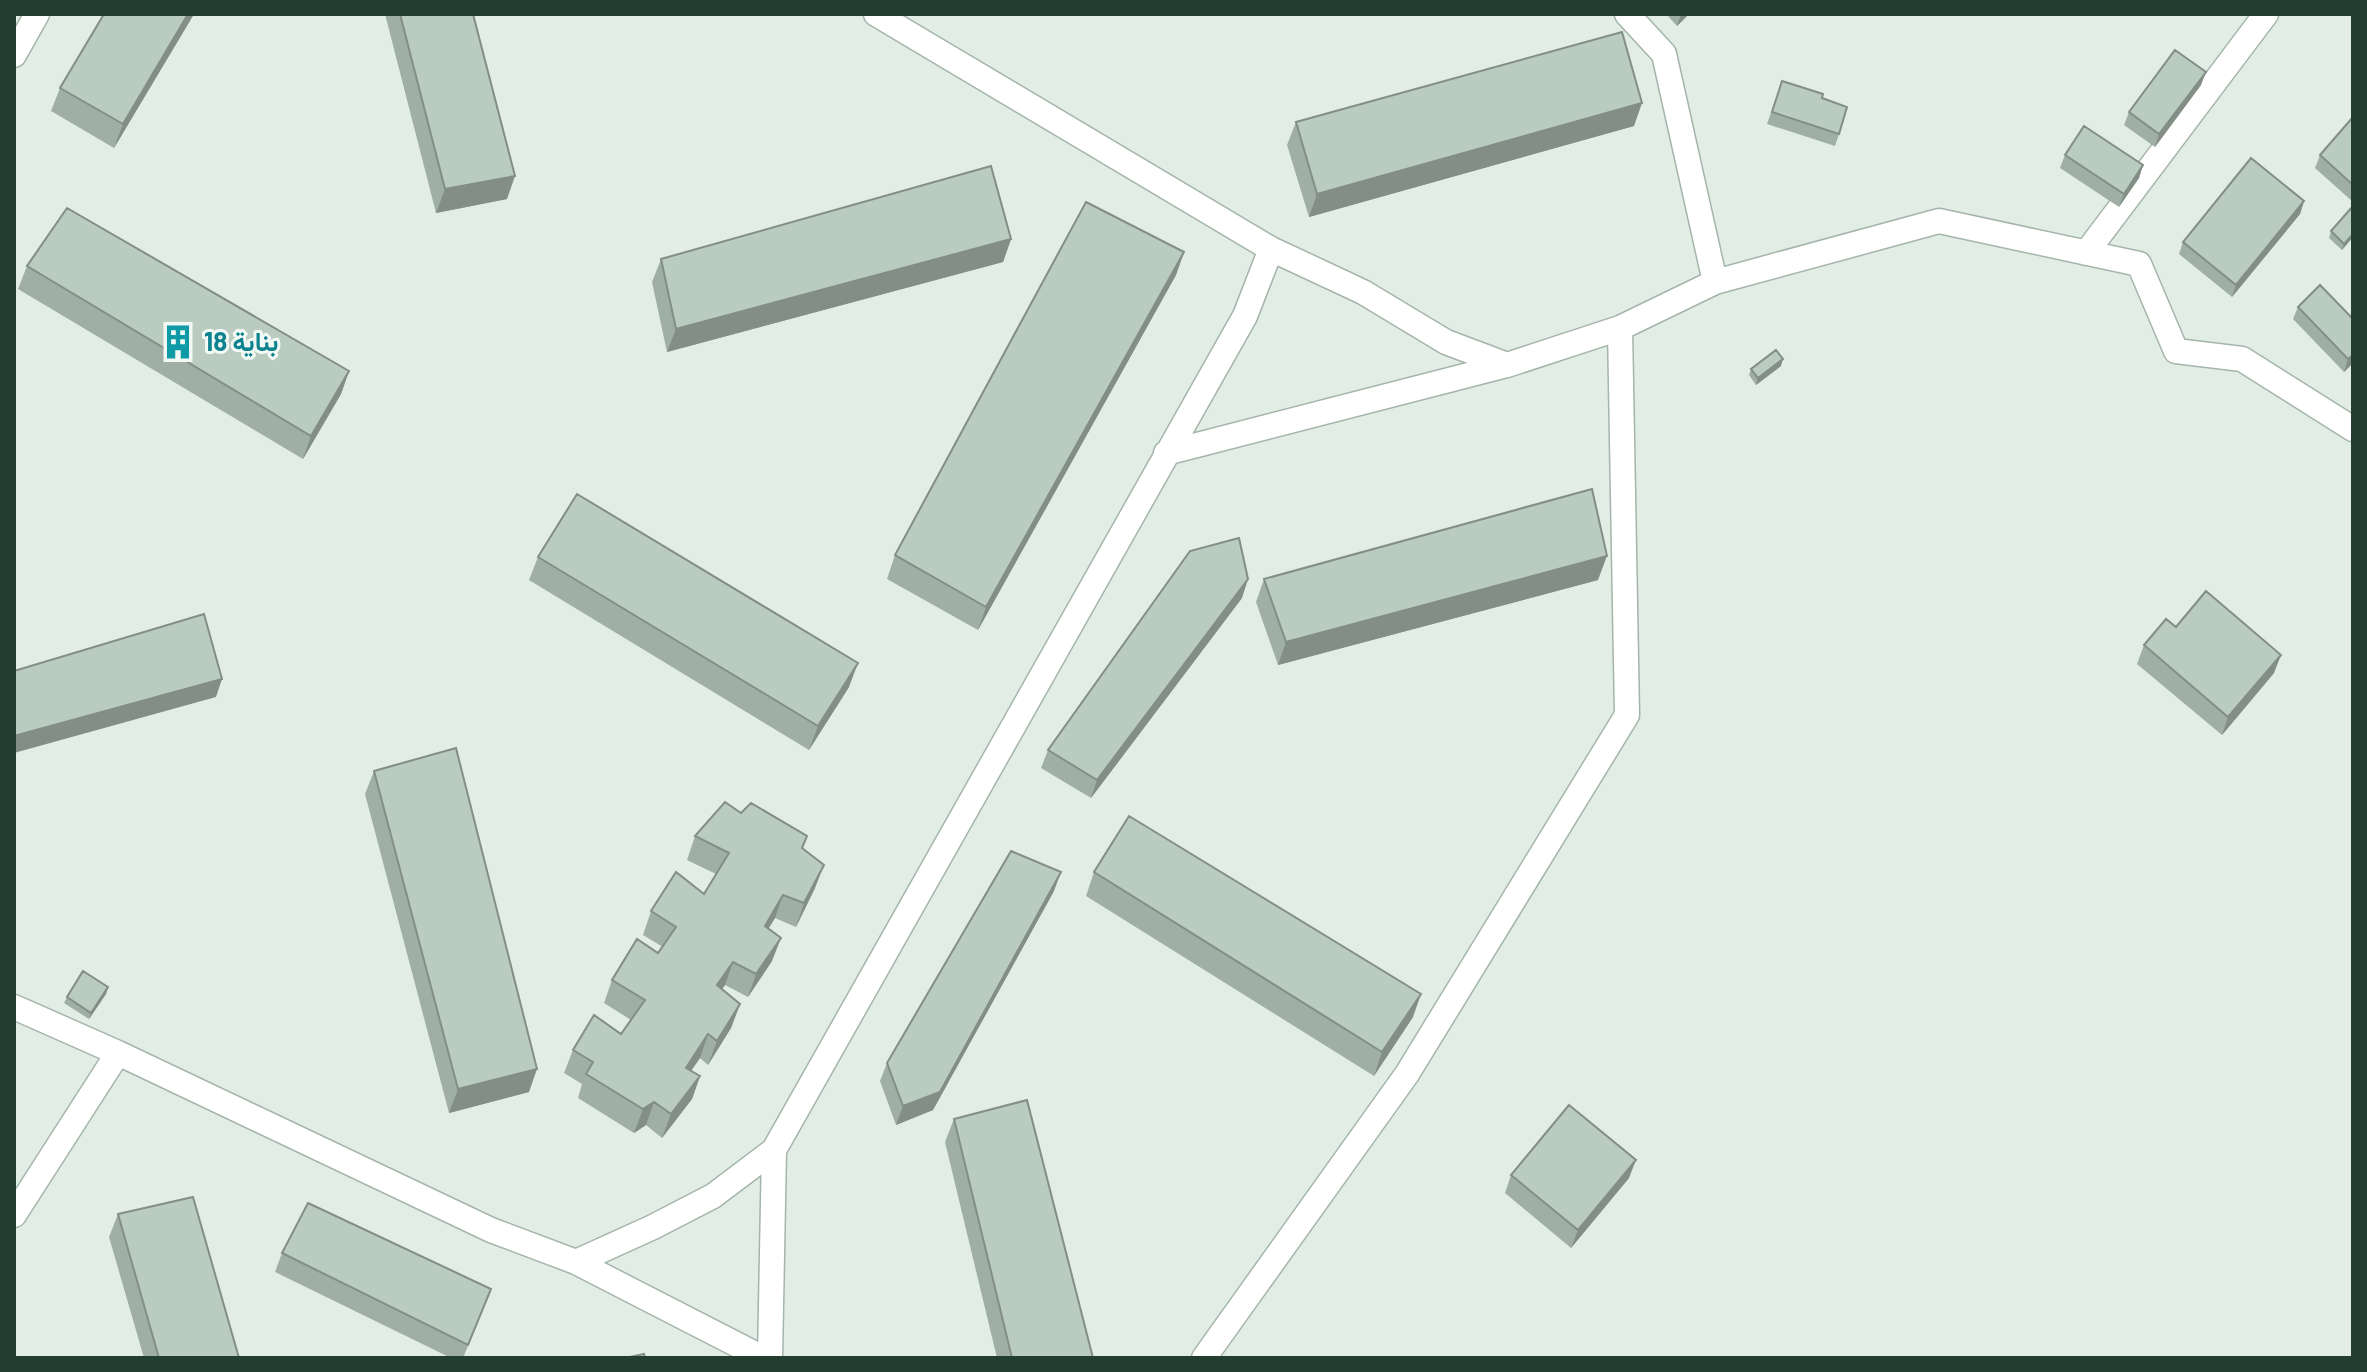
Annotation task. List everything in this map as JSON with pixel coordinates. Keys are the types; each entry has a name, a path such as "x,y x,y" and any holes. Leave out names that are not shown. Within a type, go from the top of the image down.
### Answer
{"street":[{"path":"14,55 37,14"},
{"path":"876,14 1271,249 1363,292 1446,342 1507,365"},
{"path":"1627,14 1664,54 1715,282"},
{"path":"2086,253 2266,14"},
{"path":"1166,453 1507,365 1620,328 1715,282 1939,221 2139,264 2176,351 2242,359 2353,429"},
{"path":"576,1262 713,1196 774,1150 1245,316 1271,249"},
{"path":"1204,1358 1407,1074 1627,715 1620,328"},
{"path":"14,1007 491,1230 576,1262 763,1358"},
{"path":"14,1215 118,1053"},
{"path":"770,1358 774,1150"}],"building":[{"path":"104,14 188,14 123,124 60,88"},
{"path":"400,14 473,14 515,176 445,189"},
{"path":"1622,32 1642,103 1317,194 1296,122"},
{"path":"2175,50 2206,72 2159,134 2129,112"},
{"path":"1782,81 1823,94 1822,98 1847,107 1839,134 1772,112"},
{"path":"2353,117 2353,185 2320,155"},
{"path":"2084,126 2143,165 2124,194 2065,155"},
{"path":"2251,158 2304,201 2236,285 2183,242"},
{"path":"991,166 1011,239 676,329 661,259"},
{"path":"1086,202 1184,252 986,607 895,555"},
{"path":"2353,206 2353,234 2344,244 2331,231"},
{"name":"بناية 18","path":"67,208 349,371 311,436 27,266"},
{"path":"2320,285 2353,319 2353,355 2348,359 2298,307"},
{"path":"1776,350 1783,359 1758,378 1751,369"},
{"path":"1592,489 1607,556 1286,642 1264,579"},
{"path":"577,494 858,663 818,726 538,557"},
{"path":"1239,538 1248,579 1097,780 1048,750 1190,551"},
{"path":"2206,591 2281,655 2228,717 2144,645 2166,619 2176,627"},
{"path":"204,614 222,679 14,736 14,671"},
{"path":"456,748 537,1069 458,1089 374,771"},
{"path":"725,802 741,813 751,803 807,836 802,848 824,865 804,903 783,895 765,926 781,938 756,974 733,962 717,985 740,1004 717,1041 708,1034 686,1068 700,1076 671,1114 654,1102 643,1109 586,1074 593,1062 573,1050 594,1015 621,1034 645,1000 612,980 637,939 658,953 676,927 651,911 676,872 704,894 729,853 695,836"},
{"path":"1129,816 1421,994 1382,1052 1094,872"},
{"path":"1011,851 1061,872 940,1092 903,1106 887,1063"},
{"path":"83,971 108,987 91,1013 67,997"},
{"path":"1027,1100 1093,1358 1012,1358 954,1119"},
{"path":"1569,1105 1636,1160 1578,1230 1511,1175"},
{"path":"193,1197 239,1358 159,1358 118,1214"},
{"path":"308,1203 491,1289 468,1345 282,1253"}],"place":[{"name":"بناية 18","path":"178,342"}]}
